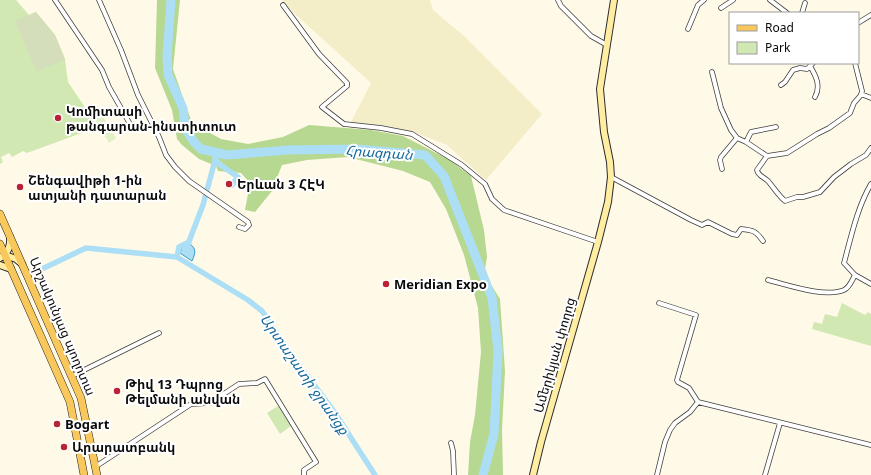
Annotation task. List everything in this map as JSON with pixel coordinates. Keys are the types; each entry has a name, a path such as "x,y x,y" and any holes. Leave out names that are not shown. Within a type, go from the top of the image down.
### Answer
{"main road":[{"name":"Արշակունյաց պողոտա","path":"0,214 81,398 97,475"},
{"name":"Արշակունյաց պողոտա","path":"0,244 2,256 11,269 70,402 84,475"},
{"path":"70,402 72,397 75,396 81,398"}],"street":[{"path":"55,0 102,70 130,124"},
{"path":"99,0 121,50 138,95 159,137 166,155 175,167 189,181 248,222 249,225 245,229 239,227"},
{"path":"558,0 561,6 591,36 607,45"},
{"name":"Ամերիկյան փողոց","path":"533,475 540,442 598,242 608,202 611,177 610,162 604,132 600,89 614,0"},
{"path":"688,29 698,5 704,0"},
{"path":"721,8 733,0"},
{"path":"770,0 786,12"},
{"path":"802,12 805,3"},
{"path":"282,5 320,54 347,83 347,86 322,107 344,124 381,128 412,134 462,165 485,184 492,199 504,210 598,242"},
{"path":"859,22 871,15"},
{"path":"712,72 721,108 727,123 737,138 746,142 767,156 787,153 850,113 853,105 861,94 862,87 856,64"},
{"path":"781,85 785,82 793,70 800,68 807,69 812,65 818,84 818,90 815,96"},
{"path":"861,94 871,98"},
{"path":"746,142 751,132 776,127"},
{"path":"722,169 720,160 721,157 737,138"},
{"path":"767,156 756,170 785,201 820,192 834,177 866,155 871,148"},
{"path":"611,177 702,225 708,222 737,235 741,229 752,230 758,234 763,241"},
{"path":"871,184 865,194 856,220 844,264 855,275 871,284"},
{"path":"10,236 10,246 2,256 16,259 22,264"},
{"path":"0,265 11,269"},
{"path":"768,280 821,293 844,290 849,286 855,275"},
{"path":"659,303 696,315 677,380 689,388 698,402 871,445"},
{"path":"72,376 159,332"},
{"path":"95,467 191,404 210,403 239,384 257,384 265,379 316,462 304,470 304,475"},
{"path":"657,475 665,442 670,430 675,423 690,412 698,402"},
{"path":"765,475 780,423"},
{"path":"451,443 453,451 454,475"}],"shaded area":[{"path":"282,0 430,0 433,10 465,37 542,114 486,180 447,145 414,132 351,122 371,83 293,12"}],"green space":[{"path":"0,0 16,0 29,15 36,12 55,35 65,59 68,82 98,127 27,153 23,151 12,157 9,153 1,157 3,162 0,164"},
{"path":"157,0 180,0 173,69 192,123 221,139 248,144 283,137 309,125 371,130 403,136 450,160 471,176 484,230 487,257 485,269 490,283 500,299 505,371 502,430 503,475 468,475 470,442 475,415 481,352 478,308 464,255 446,209 430,182 403,171 348,157 307,160 282,165 272,191 255,212 245,210 250,183 241,173 218,171 216,166 199,159 177,139 172,110 155,68"},
{"path":"36,12 55,35 65,59 37,72 15,21"},
{"path":"98,109 116,138 109,143 91,113"},
{"path":"842,303 865,315 868,312 871,314 871,346 812,329 814,322 822,324 825,314 837,317"},
{"path":"278,406 291,426 280,434 267,413"}],"water":[{"path":"190,244 194,248 195,252 192,261 180,253 182,247"}],"waterway":[{"name":"Հրազդան","path":"171,0 167,56 168,75 183,108 185,128 194,142 201,149 227,155 288,150 357,149 425,155 444,176 492,298 498,351 494,434 483,475"},
{"path":"187,251 188,244 203,205 217,153"},
{"path":"215,158 219,164 238,177 232,185"},
{"path":"177,257 179,247 189,242"},
{"name":"Արտաշատի ջրանցք","path":"44,268 86,248 177,257 248,300 262,311 293,357 335,413 375,475"}],"place":[{"name":"Կոմիտասի թանգարան-ինստիտուտ","path":"58,118"},
{"name":"Երևան 3 ՀԷԿ","path":"229,184"},
{"name":"Շենգավիթի 1-ին ատյանի դատարան","path":"20,187"},
{"name":"Meridian Expo","path":"386,284"},
{"name":"Թիվ 13 Դպրոց Թելմանի անվան","path":"117,391"},
{"name":"Bogart","path":"57,424"},
{"name":"Արարատբանկ","path":"64,447"}]}
